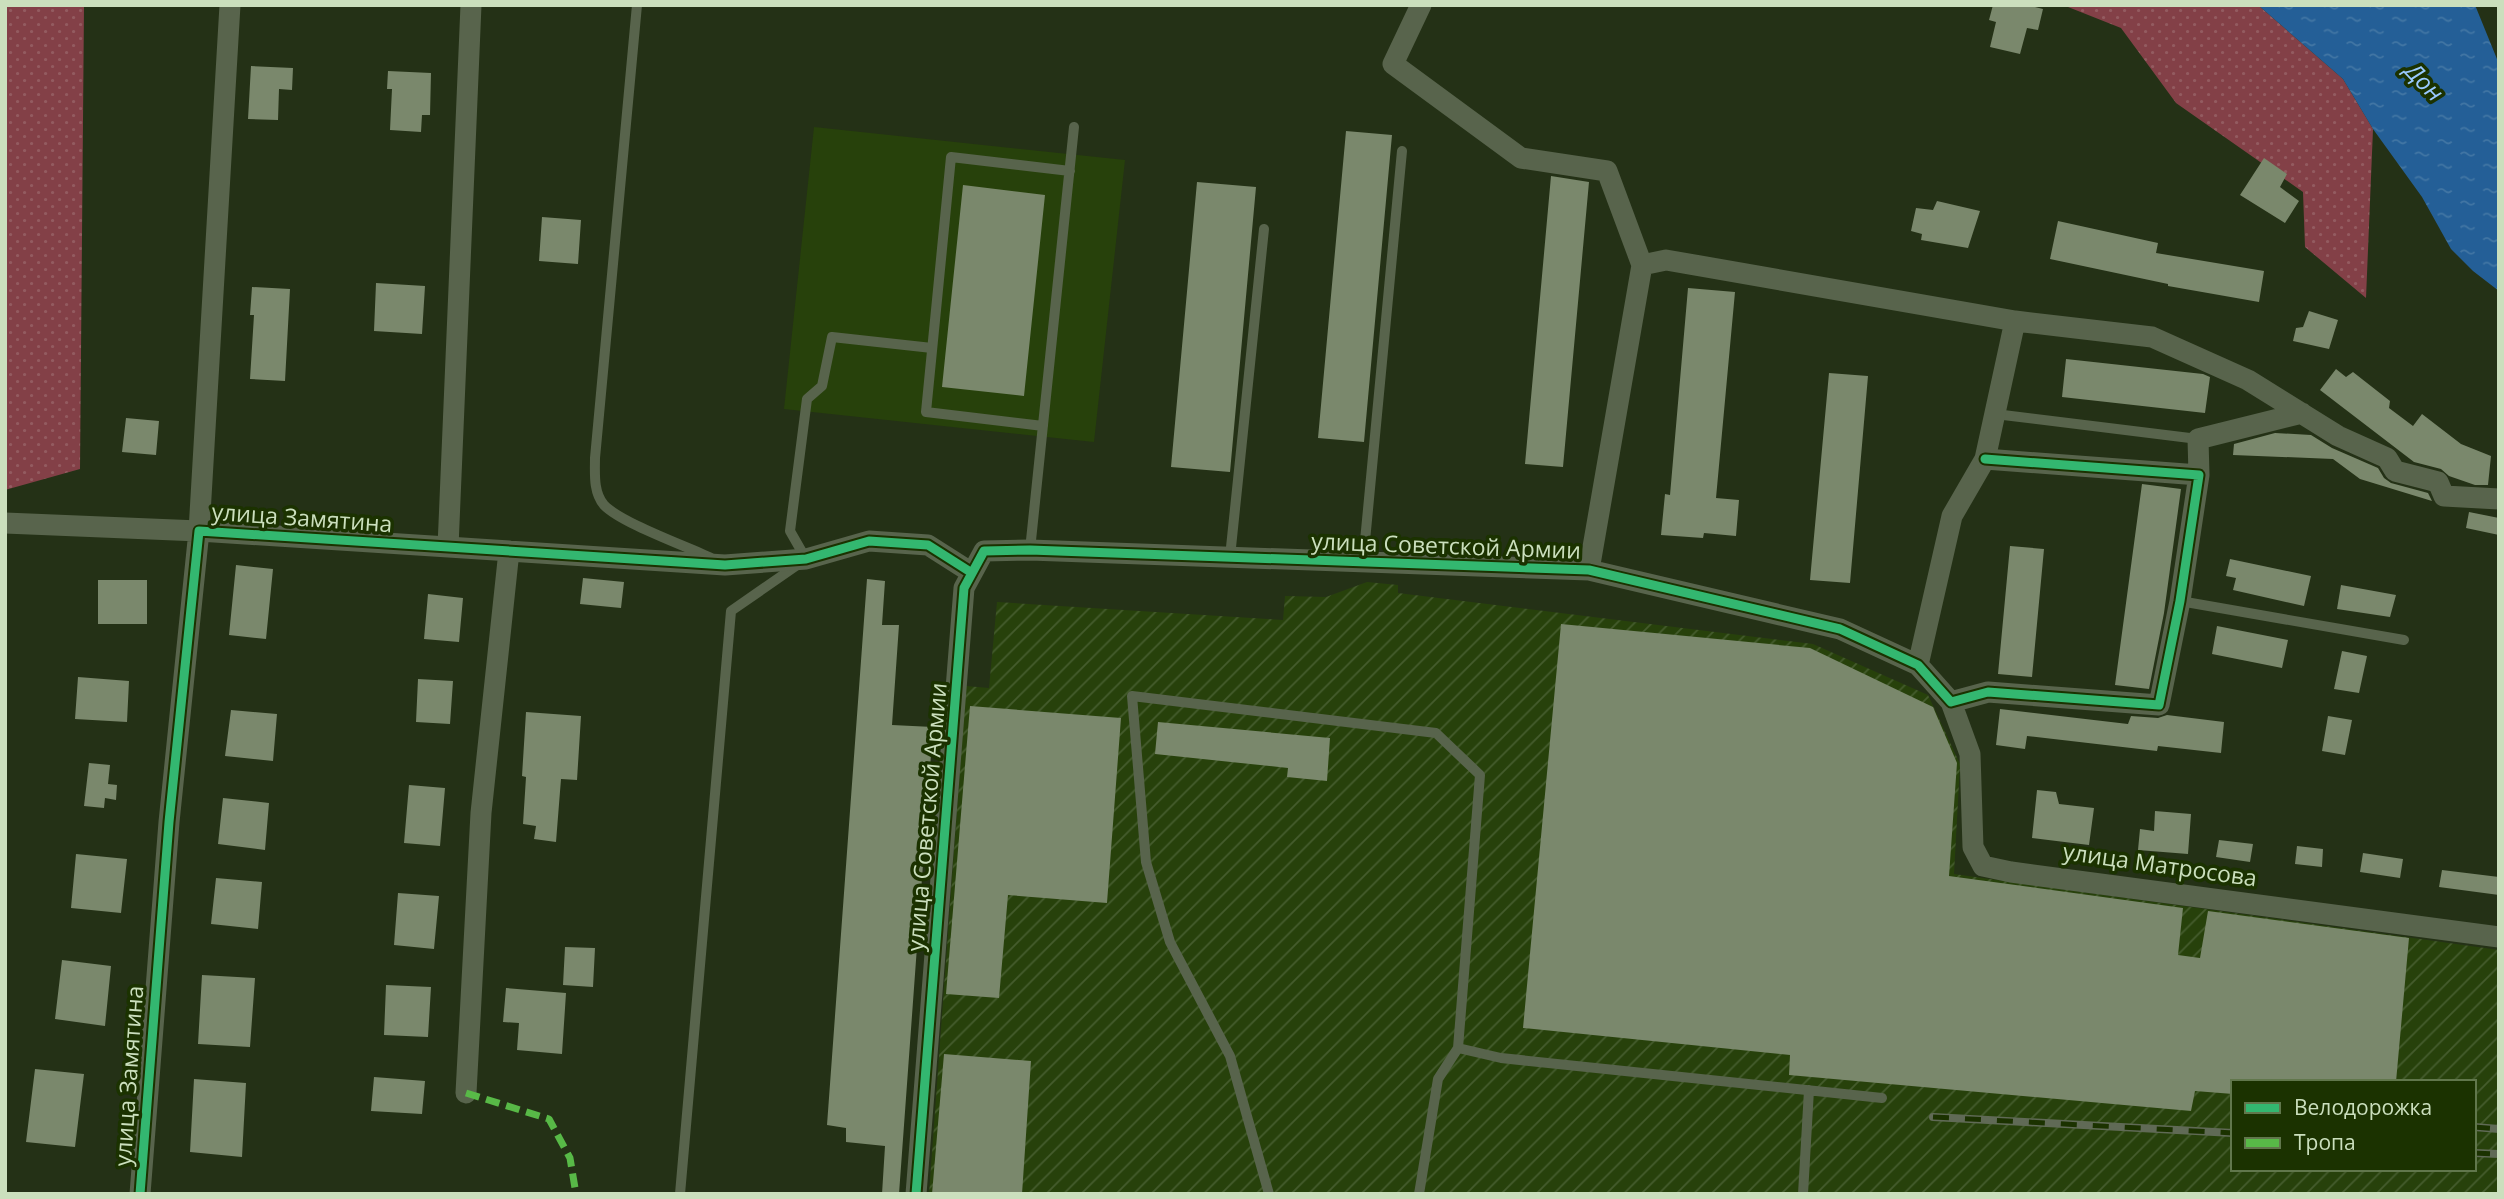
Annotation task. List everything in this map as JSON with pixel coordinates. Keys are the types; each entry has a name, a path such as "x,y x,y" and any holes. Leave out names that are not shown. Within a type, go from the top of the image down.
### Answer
{"street":[{"name":"улица Замятина","path":"139,1194 169,822 199,531 230,5"},
{"path":"449,547 471,5"},
{"path":"1421,5 1393,65 1521,158 1607,171 1642,265 1666,260 2015,321 2152,337 2248,380 2338,436 2386,458 2395,471 2438,482 2444,496 2499,499"},
{"name":"улица Советской Армии","path":"1588,570 1642,265"},
{"path":"1918,665 1952,516 1984,459 2015,321"},
{"path":"1951,702 1988,692 2160,705 2180,601 2199,475 2198,439 2302,413"},
{"path":"1984,459 2199,475"},
{"name":"улица Замятина","path":"5,523 199,531 724,565 807,559 869,541 928,545 972,573"},
{"name":"улица Советской Армии","path":"916,1194 964,587 984,551 1030,550 1588,570 1840,628 1918,665 1951,702"},
{"path":"466,1093 481,813 509,551"},
{"name":"улица Матросова","path":"1951,702 1970,754 1973,847 1983,866 2011,872 2499,937"}],"lane":[{"name":"улица Замятина","path":"638,5 595,458 595,484 603,504 617,515 724,565"},
{"path":"1030,550 1074,127"},
{"path":"1363,562 1402,151"},
{"path":"1043,426 926,412 951,157 1070,171"},
{"path":"1230,557 1264,229"},
{"path":"680,1194 731,611 807,559 790,531 807,399 821,386 832,337 932,348"},
{"path":"1995,414 2198,439"},
{"path":"2180,601 2404,640"},
{"path":"1269,1194 1230,1056 1170,942 1146,862 1132,696 1436,733 1480,775 1458,1048 1438,1079 1419,1194"},
{"path":"1458,1048 1501,1058 1882,1098"},
{"path":"1803,1194 1809,1090"}],"shaded area":[{"path":"5,5 84,5 80,469 5,490"},
{"path":"2063,5 2258,5 2343,79 2373,129 2366,298 2305,247 2303,192 2176,103 2121,28"},
{"path":"814,127 1125,160 1094,442 784,409"},
{"path":"1367,582 1398,585 1398,593 1813,644 1928,695 1960,764 1954,874 2499,950 2499,1194 929,1194 966,686 989,688 997,602 1283,620 1285,596 1326,597"}],"water":[{"name":"Дон","path":"2258,5 2475,5 2499,64 2499,291 2451,249 2422,197 2373,129 2343,79"}],"building":[{"path":"1993,5 2027,5 2043,9 2038,30 2027,28 2020,54 1990,47 1996,22 1989,20"},
{"path":"251,66 293,68 292,90 279,89 278,120 248,119"},
{"path":"388,71 431,73 430,115 422,115 421,132 390,130 392,89 387,89"},
{"path":"1346,131 1392,135 1364,442 1318,438"},
{"path":"2264,158 2287,174 2280,187 2299,201 2285,223 2240,195"},
{"path":"1551,176 1589,182 1563,467 1525,464"},
{"path":"1197,182 1256,187 1230,472 1171,467"},
{"path":"963,185 1045,195 1024,396 942,387"},
{"path":"1937,201 1980,211 1968,248 1921,240 1922,234 1911,231 1916,208 1933,210"},
{"path":"542,217 581,220 578,264 539,261"},
{"path":"2058,221 2158,243 2156,253 2264,271 2259,302 2168,286 2050,259"},
{"path":"376,283 425,286 422,334 374,331"},
{"path":"252,287 290,289 285,381 250,379 254,315 250,315"},
{"path":"1688,288 1735,292 1716,498 1739,500 1736,536 1704,533 1703,538 1661,535 1665,494 1670,495"},
{"path":"2309,311 2338,320 2329,349 2293,341 2296,328 2303,327"},
{"path":"2066,359 2203,374 2210,377 2205,413 2062,397"},
{"path":"2336,369 2346,377 2353,372 2390,401 2389,408 2413,426 2422,414 2461,444 2491,456 2488,485 2475,485 2449,476 2441,469 2414,462 2320,390"},
{"path":"1829,373 1868,376 1850,583 1810,580"},
{"path":"126,418 159,421 156,455 122,452"},
{"path":"2275,433 2311,435 2332,448 2378,468 2391,483 2428,493 2432,501 2360,479 2333,459 2233,455 2234,444"},
{"path":"2142,484 2181,489 2164,613 2149,689 2115,685"},
{"path":"2469,512 2499,518 2499,535 2466,528"},
{"path":"2010,546 2044,549 2032,677 1998,674"},
{"path":"2230,559 2311,576 2304,606 2233,590 2236,578 2226,576"},
{"path":"236,565 273,569 266,639 229,635"},
{"path":"583,578 624,582 621,608 580,604"},
{"path":"867,579 885,581 882,625 899,625 892,725 933,727 899,1194 882,1194 885,1146 846,1142 846,1128 827,1125"},
{"path":"98,580 147,580 147,624 98,624"},
{"path":"2341,585 2396,595 2390,617 2337,609"},
{"path":"428,594 463,598 459,642 424,639"},
{"path":"1561,624 1810,648 1933,707 1957,763 1949,876 2183,908 2178,955 2200,958 2208,911 2409,938 2396,1080 2231,1080 2231,1094 2195,1091 2191,1111 1789,1075 1790,1055 1523,1028"},
{"path":"2217,626 2288,640 2282,668 2212,654"},
{"path":"2342,651 2367,656 2359,693 2334,689"},
{"path":"78,677 129,681 127,722 75,719"},
{"path":"418,679 453,681 450,724 416,722"},
{"path":"970,706 1121,718 1107,903 1008,895 999,998 946,994"},
{"path":"2000,709 2128,724 2131,716 2158,718 2167,715 2224,722 2221,753 2158,746 2157,751 2027,736 2025,749 1996,745"},
{"path":"231,710 277,714 273,761 225,756"},
{"path":"526,712 581,716 577,780 561,779 556,842 534,839 536,826 523,824 526,777 522,776"},
{"path":"2328,716 2352,720 2345,755 2322,751"},
{"path":"1158,722 1330,738 1327,781 1287,777 1288,768 1155,754"},
{"path":"89,763 110,765 108,784 117,785 116,800 105,798 104,808 84,806"},
{"path":"409,785 445,788 440,846 404,843"},
{"path":"2037,790 2056,792 2059,804 2094,808 2089,845 2032,838"},
{"path":"223,798 269,803 265,850 218,844"},
{"path":"2155,811 2191,814 2188,854 2138,850 2140,829 2154,831"},
{"path":"2219,840 2253,844 2250,862 2216,857"},
{"path":"2297,846 2323,849 2322,867 2295,864"},
{"path":"2363,853 2403,859 2400,878 2360,872"},
{"path":"76,854 127,859 121,913 71,908"},
{"path":"2442,870 2499,877 2499,895 2439,887"},
{"path":"216,878 262,882 258,929 211,924"},
{"path":"398,893 439,896 434,949 394,945"},
{"path":"565,947 595,948 593,987 563,985"},
{"path":"62,960 111,966 105,1026 55,1019"},
{"path":"202,975 255,978 250,1047 198,1044"},
{"path":"386,985 431,987 428,1037 384,1035"},
{"path":"506,988 566,993 562,1054 517,1050 519,1023 503,1022"},
{"path":"944,1054 1031,1061 1022,1194 932,1194"},
{"path":"35,1069 84,1074 75,1147 26,1142"},
{"path":"374,1077 425,1081 422,1114 371,1111"},
{"path":"194,1079 246,1083 242,1157 190,1152"}],"railway":[{"path":"1933,1117 2231,1133"},
{"path":"2476,1127 2499,1129"},
{"path":"2476,1153 2499,1154"}],"marked path":[{"path":"466,1093 549,1119 570,1158 576,1194"}],"cycle path":[{"path":"916,1194 964,588 984,551 1030,550 1589,570 1840,629 1918,665 1951,702 1988,692 2159,705 2180,601 2199,475 1985,459"},
{"path":"140,1194 169,822 199,531 725,565 806,559 869,541 928,545 972,573"}]}
